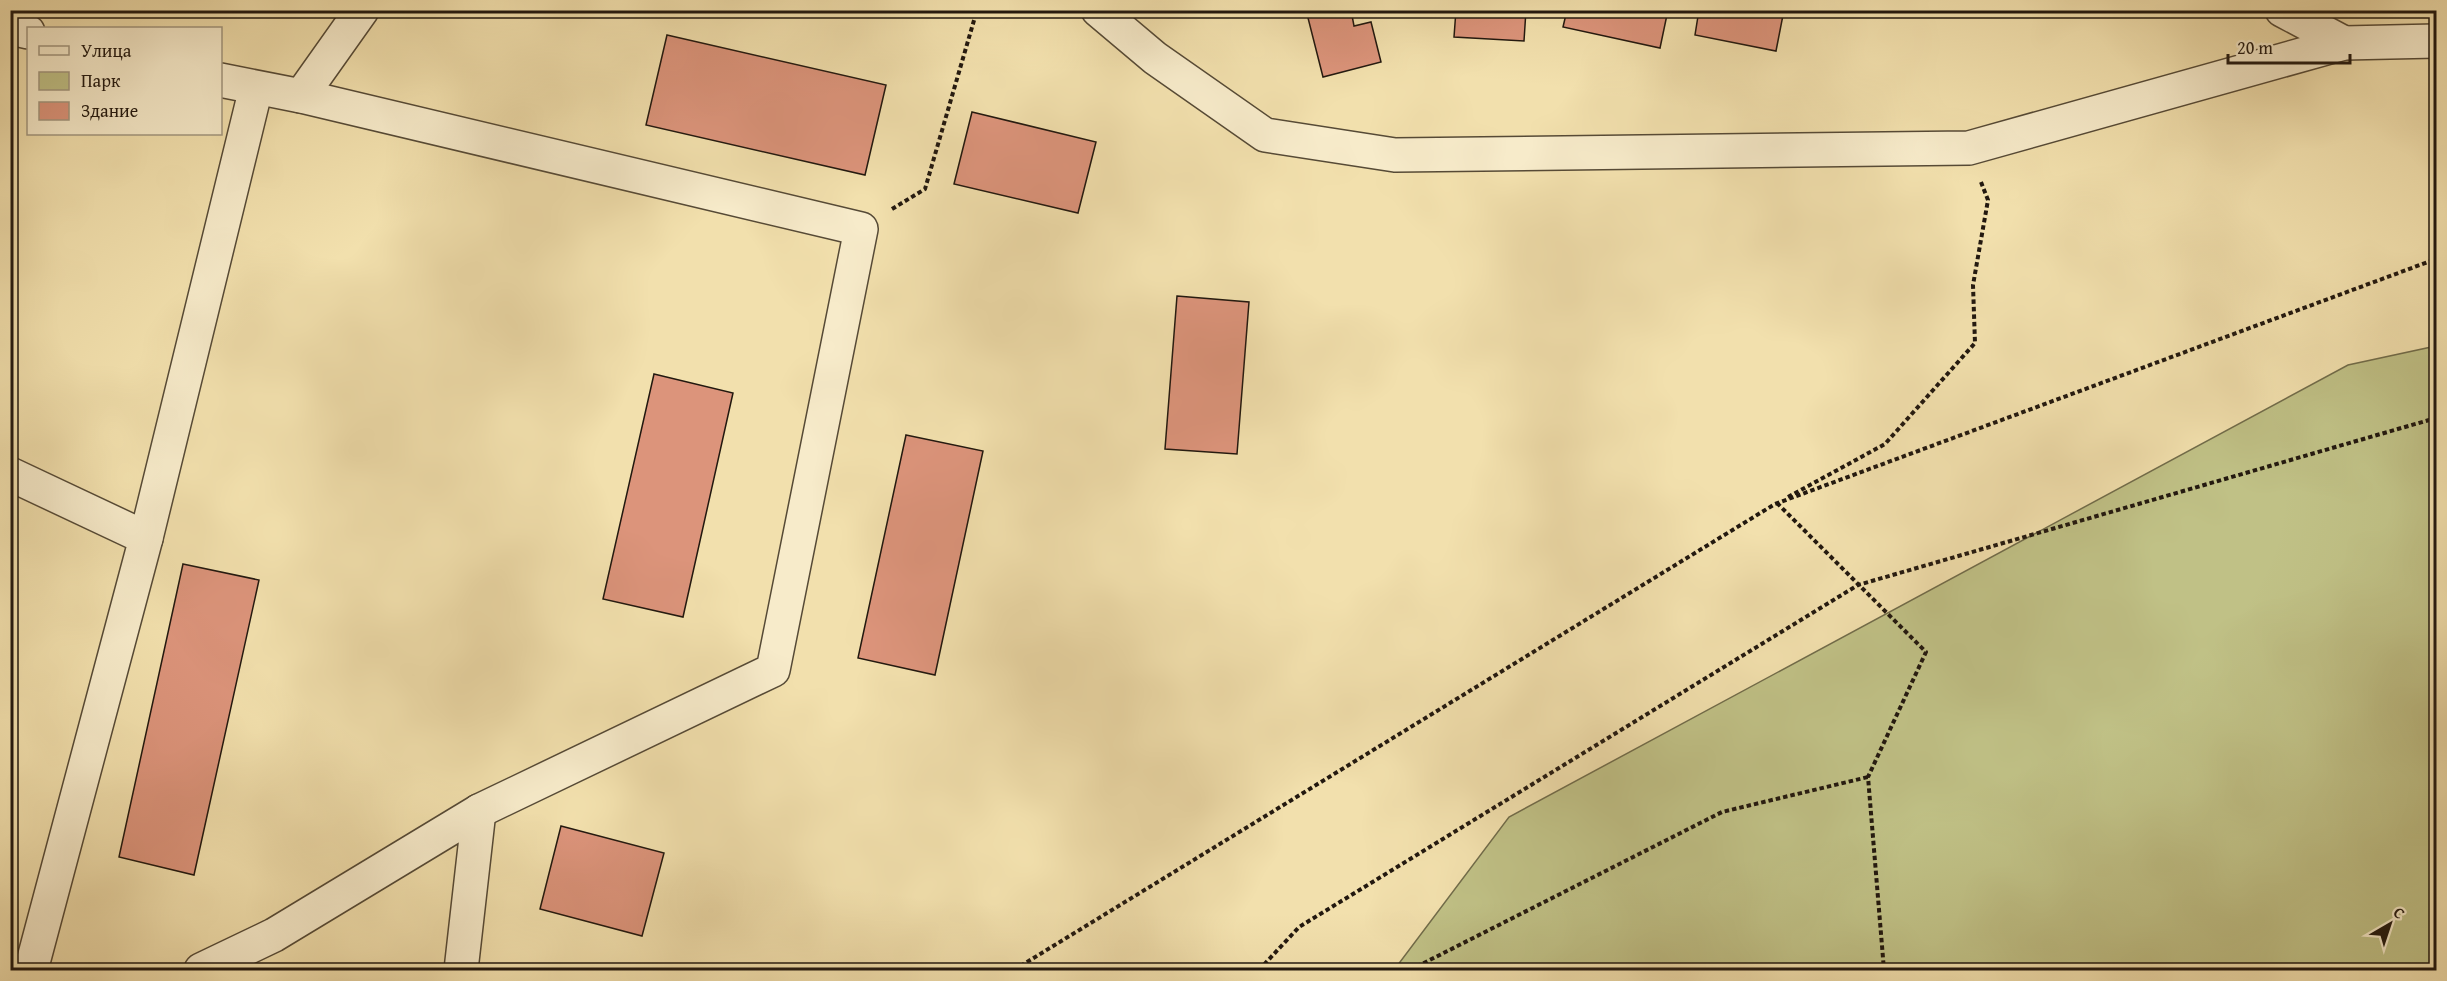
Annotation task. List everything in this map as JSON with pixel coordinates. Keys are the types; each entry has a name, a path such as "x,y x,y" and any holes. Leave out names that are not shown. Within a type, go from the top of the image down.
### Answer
{"street":[{"path":"301,96 362,10"},
{"path":"1098,10 1155,58 1265,135 1395,155 1969,148 2344,43 2436,41"},
{"path":"2282,10 2344,43"},
{"path":"10,28 27,32"},
{"path":"201,970 274,935 479,811 773,670 861,229 301,96 222,80"},
{"path":"31,970 146,538 256,88"},
{"path":"10,474 146,538"},
{"path":"460,970 479,811"}],"path":[{"path":"861,229 925,189 977,10"},
{"path":"1014,970 1775,504 1885,444 1975,343 1973,285 1988,200 1969,148"},
{"path":"1775,504 2436,259"},
{"path":"1260,970 1299,927 1858,585 2436,418"},
{"path":"1775,504 1926,652 1868,777 1884,970"},
{"path":"1410,970 1722,812 1868,777"}],"green space":[{"path":"2436,346 2436,970 1394,970 1509,817 2348,365"}],"building":[{"path":"1319,10 1351,10 1354,26 1371,22 1381,62 1323,77 1307,14"},
{"path":"1456,10 1526,10 1524,41 1454,37"},
{"path":"1567,10 1668,10 1660,48 1563,27"},
{"path":"1699,10 1784,10 1776,51 1695,35"},
{"path":"667,35 886,85 865,175 646,125"},
{"path":"972,112 1096,142 1078,213 954,184"},
{"path":"1177,296 1249,302 1237,454 1165,449"},
{"path":"654,374 733,393 683,617 603,599"},
{"path":"906,435 983,451 935,675 858,658"},
{"path":"183,564 259,580 194,875 119,857"},
{"path":"561,826 664,853 642,936 540,909"}]}
